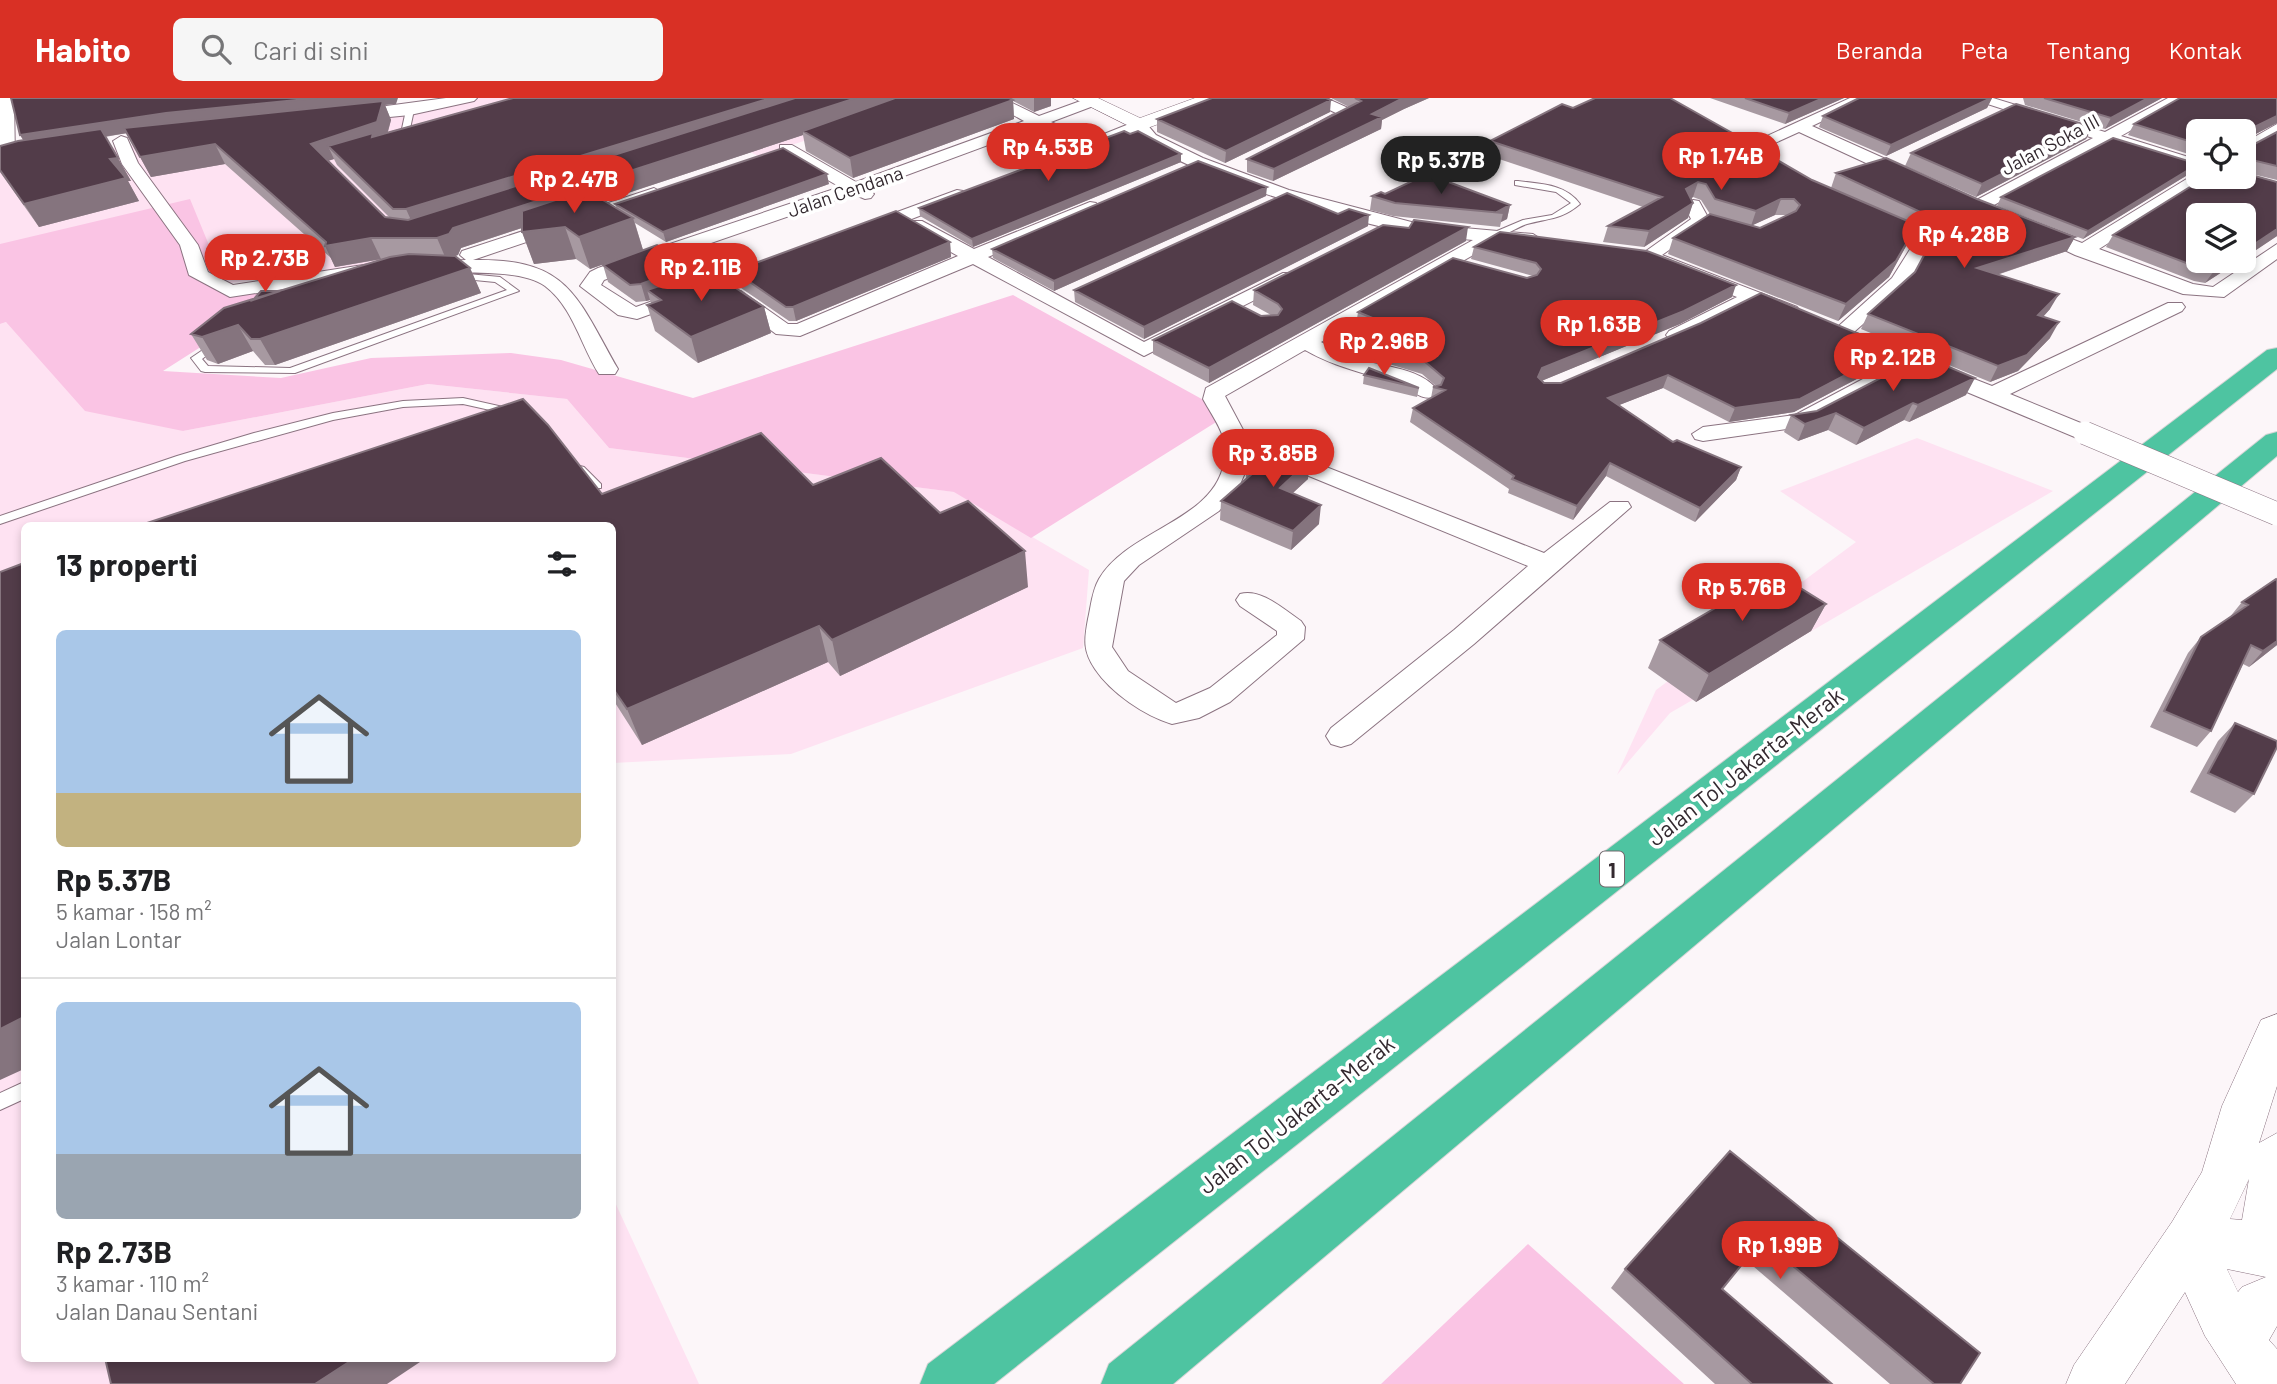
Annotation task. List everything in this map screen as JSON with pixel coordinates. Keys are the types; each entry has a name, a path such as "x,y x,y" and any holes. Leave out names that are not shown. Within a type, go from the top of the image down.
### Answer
{"highway":[{"name":"Jalan Tol Jakarta–Merak","path":"948,1384 2277,356"},
{"path":"1129,1384 2277,441"}],"street":[{"path":"6,98 9,158"},
{"path":"333,113 410,110 469,98"},
{"path":"990,98 1035,123 1088,146"},
{"path":"1063,155 1213,98"},
{"path":"1310,133 1349,113 1312,98"},
{"path":"1817,98 1852,103"},
{"path":"1827,98 1852,103"},
{"path":"1977,98 2186,161"},
{"path":"1984,119 2029,98"},
{"name":"Jalan Soka III","path":"2082,251 1971,205 2180,98"},
{"path":"1092,99 1139,125 1150,138 1225,173 1283,194 1391,224 1549,242"},
{"name":"Jalan Cendana","path":"797,255 637,313 625,311 590,286 597,276 856,188 1035,123 1092,99"},
{"path":"1697,170 1747,151 1852,103"},
{"path":"1798,126 1931,187"},
{"path":"2256,142 2277,129"},
{"path":"1117,135 1182,169 1273,203 1443,253 1472,268"},
{"path":"122,141 130,164 189,245 200,275 230,290 381,268 504,267 530,271 552,282 564,295 607,369"},
{"path":"811,141 780,151 856,188 971,257 1144,350 1304,270"},
{"path":"1747,151 1769,164"},
{"path":"1885,166 1910,154"},
{"path":"1225,173 1249,162"},
{"path":"2082,251 2186,186"},
{"path":"469,255 673,187"},
{"name":"Jalan Cendana","path":"849,236 976,188"},
{"path":"719,285 783,330 800,330 1110,199"},
{"path":"1851,205 1915,233 1923,238 1923,243 1899,282 1836,329 2277,514"},
{"path":"598,212 620,226"},
{"path":"1724,229 1697,213 1640,255 1805,317"},
{"path":"1249,600 1291,627 1290,639 1213,700 1193,711 1172,713 1140,692 1109,668 1097,647 1107,589 1115,575 1129,561 1206,511 1226,489 1234,469 1237,439 1214,399 1214,393 1306,342 1443,253 1493,236"},
{"path":"643,239 666,253"},
{"path":"2082,251 2206,293 2217,293 2277,250"},
{"path":"1052,302 1077,290"},
{"path":"1654,344 1755,296"},
{"path":"1233,306 1256,318"},
{"path":"1991,395 2175,307"},
{"path":"1306,342 1338,360 1411,381 1428,392"},
{"path":"1703,434 1800,421 1833,406 1875,379 1913,362"},
{"path":"1237,439 1516,549 1546,564"},
{"path":"1341,736 1464,637 1546,564 1619,507"},
{"path":"2093,1384 2190,1240 2224,1181 2245,1106 2277,1034"},
{"path":"2239,1340 2260,1305 2272,1268 2277,1156"},
{"path":"2190,1240 2242,1245 2272,1268"},
{"path":"2190,1240 2212,1298 2239,1340 2274,1384"}],"lane":[{"path":"404,138 410,110"},
{"path":"393,141 418,134"},
{"path":"1493,236 1526,222 1554,216 1576,204 1573,197 1561,191 1518,183"},
{"path":"225,337 196,358 205,369 291,371 514,291 497,279 427,276"},
{"path":"267,283 285,295"},
{"path":"0,520 205,452 334,417 445,399 478,402 512,412 480,421"},
{"path":"569,457 597,486"},
{"path":"0,1102 21,1092"}],"shaded area":[{"path":"454,98 935,98 758,156 729,141 422,240 453,261 341,269 225,284 0,244 0,170 50,157"},
{"path":"190,199 225,284 273,292 257,311 163,371 281,378 371,358 511,353 561,360 693,398 1013,295 1229,414 1031,538 954,492 609,448 567,399 428,384 183,431 85,411 6,322 0,324 0,244"},
{"path":"6,322 183,431 428,384 567,399 609,448 955,492 1089,570 1083,648 791,754 616,763 616,522 21,522 21,1362 616,1362 616,1204 699,1384 0,1384 0,324"},
{"path":"1917,438 2053,491 1670,713 1617,775 1656,690 1856,542 1780,491"},
{"path":"1528,1244 1684,1384 1381,1384"}],"building":[{"path":"11,98 317,98 166,113 20,135"},
{"path":"513,98 771,98 406,209 393,209 328,146 373,133 372,137"},
{"path":"795,98 856,98 453,228 449,234 437,238 371,238 325,246 326,242 215,144 140,157 124,128 383,101 377,122 311,144 385,217 408,220"},
{"path":"895,98 1013,100 850,158 803,131"},
{"path":"1212,98 1331,100 1226,151 1157,119"},
{"path":"1355,98 1403,98 1372,114 1382,117 1274,169 1247,159 1361,101"},
{"path":"1595,98 1670,98 1734,134 1682,153 1678,162 1690,167 1751,145 1812,180 1917,225 1896,261 1846,304 1673,238 1710,214 1760,228 1796,211 1800,205 1794,199 1781,199 1756,211 1715,199 1706,184 1698,182 1686,189 1693,203 1649,231 1608,226 1662,197 1490,141 1562,104 1573,108"},
{"path":"1745,98 1823,98 1789,113"},
{"path":"1859,98 1991,98 1891,145 1823,116"},
{"path":"2044,98 2148,98 2111,118"},
{"path":"2180,98 2277,98 2277,116 2256,126 2256,119 2186,119 2186,140 2134,124"},
{"path":"2016,104 2093,127 1982,184 1911,153"},
{"path":"101,129 118,158 110,159 126,178 24,204 0,170 0,146"},
{"path":"1124,131 1130,134 1138,131 1181,154 972,239 919,208"},
{"path":"2277,132 2277,166 2256,161 2256,143"},
{"path":"2113,138 2186,160 2186,171 2088,231 2001,197"},
{"path":"783,148 827,174 663,232 615,204"},
{"path":"1886,158 1977,199 2075,237 1977,268 2059,294 2038,315 2059,322 2027,355 1998,366 1868,314 1915,272 1942,222 1836,173"},
{"path":"1198,161 1267,187 1054,281 992,249"},
{"path":"1427,174 1510,205 1497,212 1503,213 1395,203 1372,196 1381,192 1385,194"},
{"path":"2256,176 2277,182 2277,229 2256,243 2256,203 2186,203 2186,263 2113,235 2187,189 2256,189"},
{"path":"586,190 633,218 579,237 565,227 522,232 522,211"},
{"path":"1287,193 1338,214 1349,209 1369,215 1144,327 1074,290"},
{"path":"896,211 950,242 793,307 786,307 734,271"},
{"path":"1414,220 1468,227 1209,368 1153,340 1232,301 1261,316 1278,315 1282,309 1278,304 1254,290 1383,225 1409,228"},
{"path":"1500,232 1647,251 1736,285 1684,311 1542,368 1538,377 1544,383 1561,383 1701,323 1761,293 1895,349 1800,399 1735,408 1668,375 1608,398 1673,442 1677,440 1741,467 1700,508 1610,463 1577,506 1512,479 1514,476 1413,408 1445,390 1433,387 1441,385 1444,378 1424,361 1381,348 1404,331 1358,312 1453,258 1527,278 1537,275 1541,269 1536,263 1474,247"},
{"path":"657,245 690,266 641,284 630,285 603,265"},
{"path":"409,254 455,256 470,268 260,339 251,339 238,325 202,337 191,334 224,308 390,257"},
{"path":"709,270 764,307 691,337 647,305 661,300 647,290"},
{"path":"261,291 280,291 253,300"},
{"path":"1923,356 1975,378 1918,405 1913,403 1864,428 1836,413 1805,424 1791,415 1817,411"},
{"path":"1369,368 1419,388 1364,375"},
{"path":"523,399 548,425 602,494 761,433 813,485 881,458 940,513 968,501 1025,551 832,640 819,626 627,709 616,693 616,522 150,522"},
{"path":"1264,441 1310,460 1280,488 1321,505 1293,531 1221,501 1261,466 1246,460"},
{"path":"21,564 21,1018 0,1029 0,572"},
{"path":"1776,573 1826,604 1709,674 1660,640"},
{"path":"2276,579 2277,641 2263,651 2251,645 2211,731 2164,711 2201,637 2248,605 2242,602"},
{"path":"2235,723 2277,741 2277,747 2254,794 2208,773"},
{"path":"1730,1151 1980,1353 1960,1384 1934,1384 1762,1240 1722,1289 1832,1384 1752,1384 1625,1269"},
{"path":"106,1362 349,1362 315,1384 111,1384"}]}
